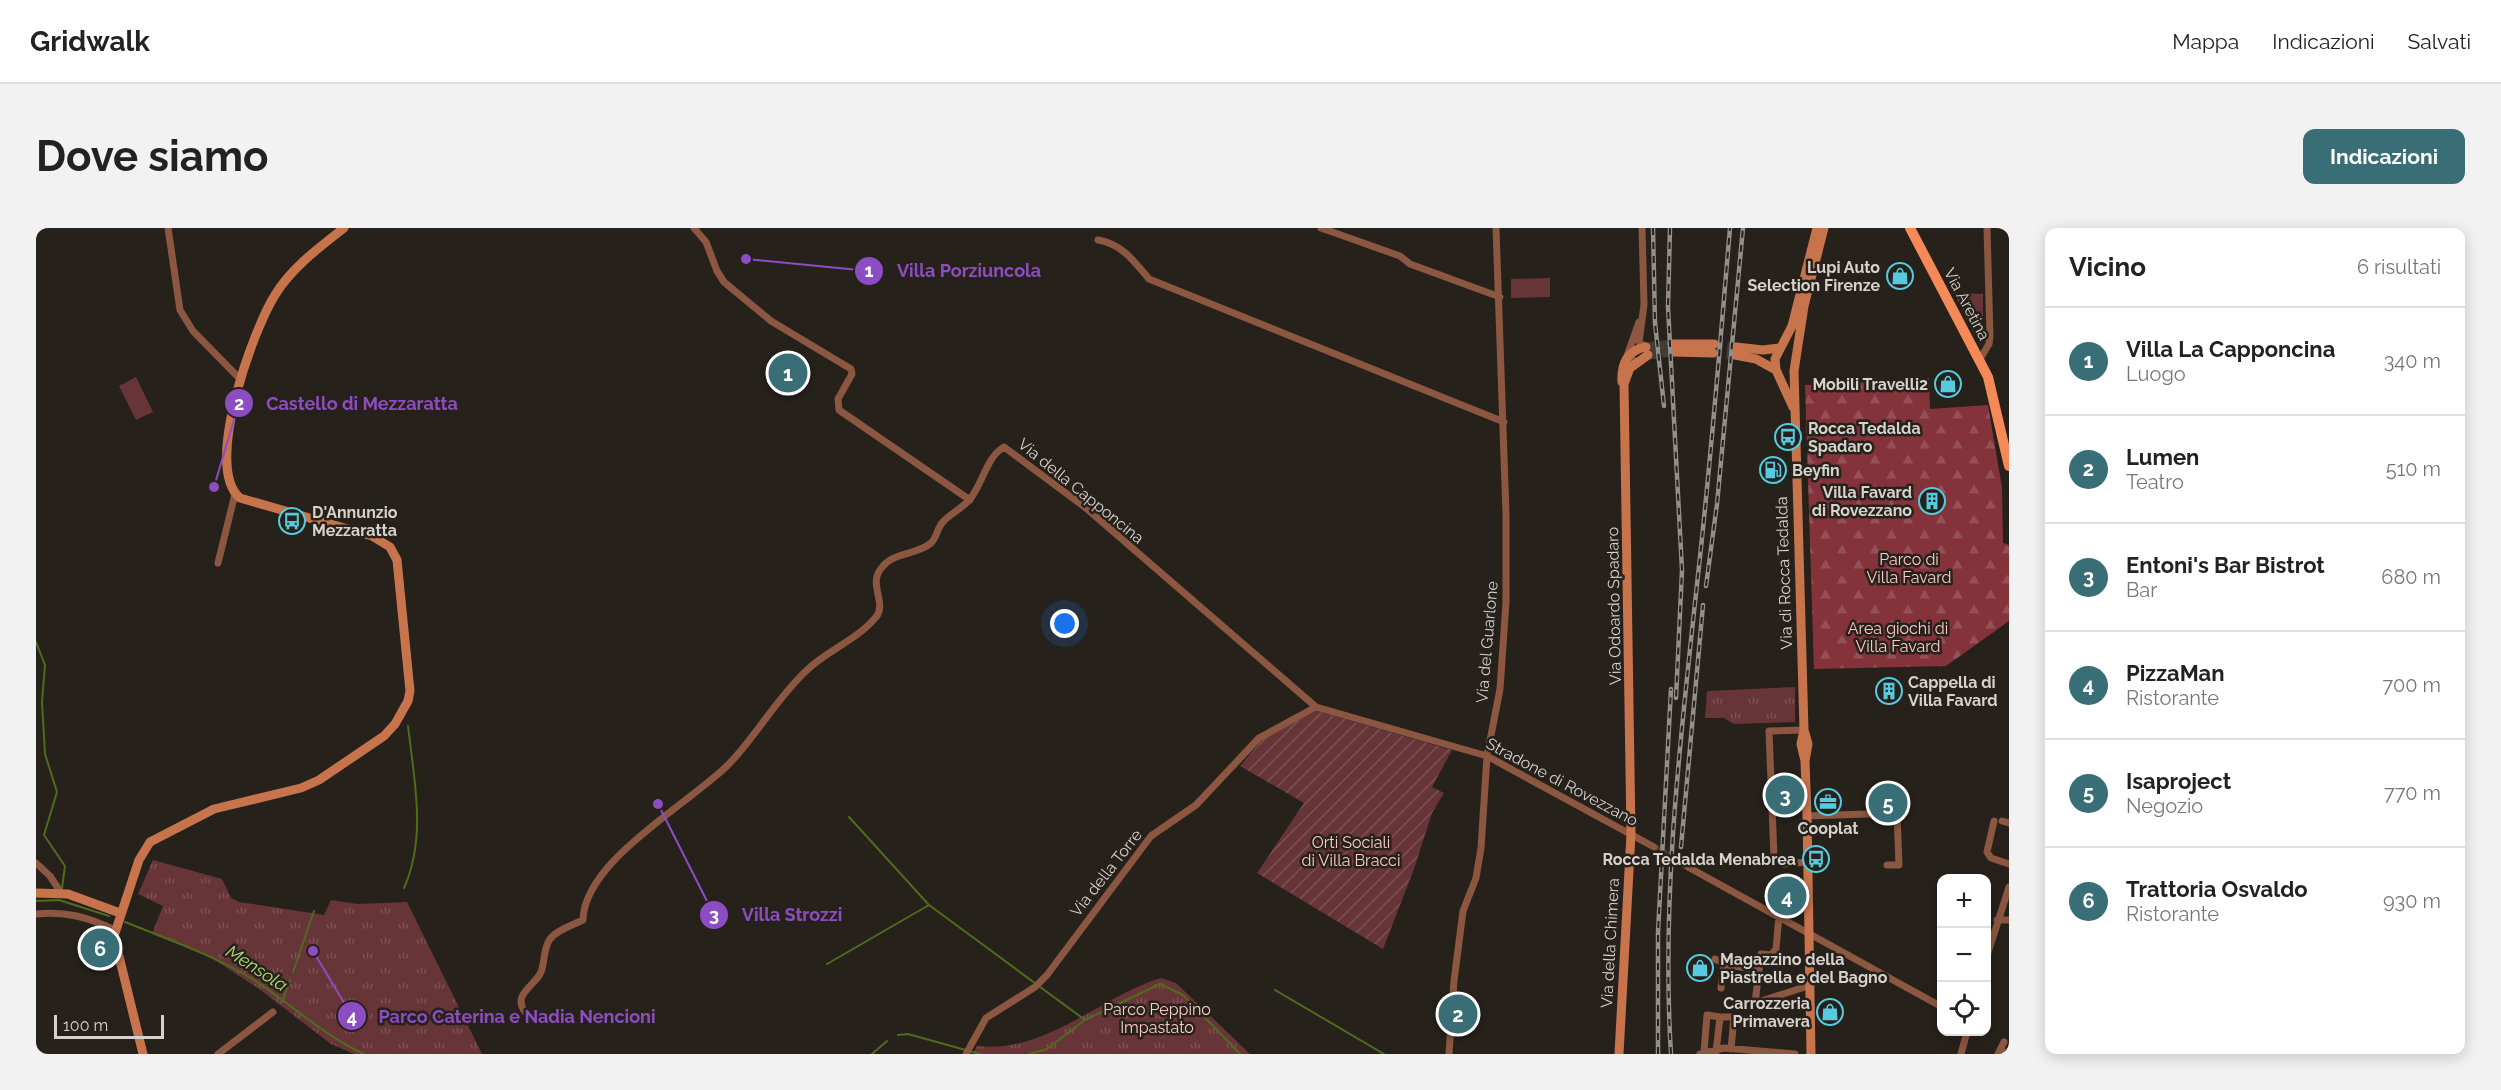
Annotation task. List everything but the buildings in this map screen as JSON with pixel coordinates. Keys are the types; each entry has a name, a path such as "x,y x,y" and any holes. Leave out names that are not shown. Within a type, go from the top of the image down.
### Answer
{"main road":[{"name":"Via Aretina","path":"1910,228 1980,359 1991,387 2009,466"}],"street":[{"path":"168,228 180,310 194,331 241,380"},
{"path":"218,563 235,494 227,473 226,463 241,380 263,316 276,293 308,257 344,228"},
{"path":"525,1012 520,1001 523,993 541,972 542,959 550,939 583,920 583,904 594,885 629,845 729,764 771,708 809,669 828,652 849,641 876,617 880,608 875,583 882,567 902,553 920,550 930,543 941,524 970,500 839,410 838,399 852,374 851,369 771,321 724,282 717,271 706,242 694,228"},
{"path":"1321,228 1400,256 1410,264 1500,297"},
{"name":"Via del Guarlone","path":"1449,1054 1454,981 1463,911 1476,878 1481,848 1487,756 1500,689 1506,602 1504,422 1496,228"},
{"path":"1624,390 1623,369 1631,359 1647,351 1639,342 1644,306 1642,228"},
{"name":"Via di Rocca Tedalda","path":"1796,415 1778,373 1775,358 1792,326 1817,228"},
{"name":"Via di Rocca Tedalda","path":"1811,1054 1807,816 1805,761 1801,748 1804,730 1794,371 1806,296 1824,228"},
{"path":"1980,359 1989,340 1987,228"},
{"path":"1098,240 1112,242 1129,255 1149,279 1504,422"},
{"path":"1631,359 1644,306"},
{"path":"1794,371 1789,376 1778,373 1756,359 1735,351 1763,350 1790,345 1796,350"},
{"path":"1673,348 1714,349"},
{"name":"Via Odoardo Spadaro","path":"1631,359 1624,390 1631,834"},
{"name":"Via della Capponcina","path":"970,500 1001,448 1012,451 1086,508 1316,707"},
{"path":"143,1054 115,944 115,928 139,860 150,842 214,809 302,788 319,780 384,736 403,714 408,701 410,680 397,560 394,551 372,536 248,502 235,494"},
{"name":"Stradone di Rovezzano","path":"1316,707 1487,756 1654,847"},
{"name":"Via della Torre","path":"966,1054 986,1018 1035,987 1047,975 1151,836 1197,806 1259,738 1316,707"},
{"path":"1804,730 1769,730 1774,857 1783,864 1808,862"},
{"path":"1807,816 1897,813 1899,865 1887,865"},
{"path":"2002,822 1987,852 1991,858 2009,864"},
{"name":"Via della Chimera","path":"1619,1054 1631,834"},
{"path":"36,863 50,876 61,893"},
{"path":"1688,867 1937,1005"},
{"path":"1991,941 2009,887"},
{"path":"36,893 61,893 120,914"},
{"path":"36,914 61,911 115,928"},
{"path":"1779,916 1776,949 1771,955 1761,954 1755,1003 1811,985"},
{"path":"1997,920 2009,920"},
{"path":"1715,959 1759,970"},
{"path":"1721,988 1724,963"},
{"path":"218,1054 273,1012"},
{"path":"1731,1049 1734,1017 1707,1015 1702,1053 1731,1049 1795,1054"},
{"path":"1716,1052 1720,1017"},
{"path":"1961,1054 1966,1036"},
{"path":"2004,1042 1999,1052 2008,1054"}],"green space":[{"path":"1550,278 1550,297 1511,298 1511,279"},
{"path":"1954,293 1983,294 1983,329 1975,336"},
{"path":"136,377 153,412 136,420 119,386"},
{"name":"Parco di Villa Favard","path":"1929,378 1930,409 1988,405 2002,488 2003,543 2009,545 2009,621 1946,666 1814,669 1805,385"},
{"path":"1795,687 1795,722 1734,724 1724,718 1705,718 1707,691"},
{"name":"Orti Sociali di Villa Bracci","path":"1317,711 1452,750 1432,787 1444,793 1432,813 1414,869 1383,949 1257,873 1304,803 1240,766 1264,738"},
{"path":"153,860 222,879 231,898 239,902 324,915 331,900 357,904 407,902 482,1054 354,1054 331,1044 258,988 210,957 152,934 163,906 138,894"},
{"name":"Parco Peppino Impastato","path":"1161,978 1176,983 1250,1054 973,1054 977,1046 1002,1046 1049,1033 1138,987"}],"waterway":[{"path":"36,642 45,665 42,702 45,754 57,792 44,835 65,866 62,888"},
{"path":"404,888 411,869 417,828 408,726"},
{"path":"849,817 929,905 1085,1020"},
{"name":"Mensola","path":"36,901 59,900 109,916"},
{"path":"827,964 929,905"},
{"path":"293,972 314,911"},
{"name":"Mensola","path":"125,922 191,948 239,971 334,1038 364,1054"},
{"path":"282,1002 290,980"},
{"name":"Mensola","path":"1029,1054 1047,1049 1085,1020 1160,984 1183,995 1240,1054"},
{"path":"1275,990 1384,1054"},
{"name":"Mensola","path":"898,1035 908,1034 980,1054"},
{"name":"Mensola","path":"872,1054 887,1041"}],"tunnel":[{"path":"1646,347 1672,344"},
{"path":"1714,344 1736,347"},
{"path":"1648,355 1673,352"},
{"path":"1713,353 1735,355"},
{"path":"1654,847 1688,867"}],"railway":[{"path":"1653,228 1655,323 1664,406"},
{"path":"1670,228 1668,307 1682,570 1676,698"},
{"path":"1671,1054 1669,934 1674,814 1703,532 1730,228"},
{"path":"1706,586 1717,504 1743,228"},
{"path":"1681,847 1703,605"},
{"path":"1658,1054 1658,932 1671,689"}],"place":[{"name":"Villa Porziuncola","path":"746,259"},
{"name":"Lupi Auto Selection Firenze","path":"1900,276"},
{"name":"Villa La Capponcina","path":"788,373"},
{"name":"Mobili Travelli2","path":"1948,384"},
{"name":"Rocca Tedalda Spadaro","path":"1788,437"},
{"name":"Beyfin","path":"1773,470"},
{"name":"Castello di Mezzaratta","path":"214,487"},
{"name":"Villa Favard di Rovezzano","path":"1932,501"},
{"name":"D'Annunzio Mezzaratta","path":"292,521"},
{"name":"Cappella di Villa Favard","path":"1889,691"},
{"name":"Entoni's Bar Bistrot","path":"1785,795"},
{"name":"Cooplat","path":"1828,802"},
{"name":"Isaproject","path":"1888,803"},
{"name":"Villa Strozzi","path":"658,804"},
{"name":"Rocca Tedalda Menabrea","path":"1816,859"},
{"name":"PizzaMan","path":"1787,896"},
{"name":"Trattoria Osvaldo","path":"100,948"},
{"name":"Parco Caterina e Nadia Nencioni","path":"313,951"},
{"name":"Magazzino della Piastrella e del Bagno","path":"1700,968"},
{"name":"Carrozzeria Primavera","path":"1830,1012"},
{"name":"Lumen","path":"1458,1014"}],"park label":[{"name":"Area giochi di Villa Favard","path":"1898,637"}]}
